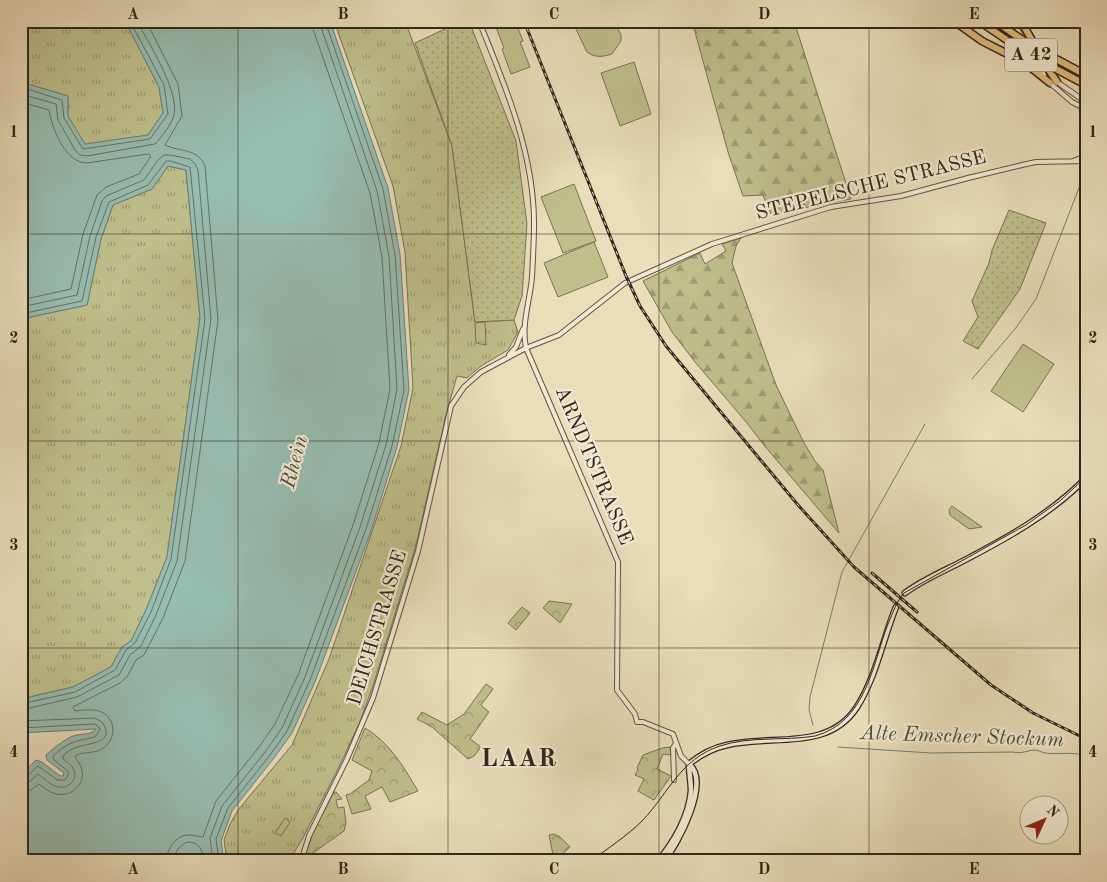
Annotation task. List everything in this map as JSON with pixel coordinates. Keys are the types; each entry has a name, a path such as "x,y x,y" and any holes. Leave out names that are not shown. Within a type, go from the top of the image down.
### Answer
{"highway":[{"path":"954,21 982,41 1025,63 1050,82"},
{"name":"A 42","path":"979,21 1026,53 1086,85"},
{"name":"A 42","path":"994,21 1030,45 1086,75"},
{"path":"1021,21 1057,82"}],"main road":[{"path":"906,593 1031,523 1054,507 1086,478"},
{"path":"690,764 705,753 726,745 810,738 825,734 840,725 853,712 864,695 896,607"},
{"path":"658,861 672,842 688,808 691,793 690,764"},
{"path":"664,861 682,832 694,802 696,788 695,771 690,764"}],"street":[{"path":"479,21 497,65 524,145 534,215 532,277 524,326 516,347 507,358"},
{"path":"1004,21 1017,35 1050,82 1072,102 1086,109"},
{"path":"1010,21 1045,69 1057,82 1086,102"},
{"path":"1072,102 1076,96"},
{"name":"STEPELSCHE STRASSE","path":"1068,162 1086,156"},
{"name":"STEPELSCHE STRASSE","path":"458,396 476,375 526,348 559,335 625,283 712,244 831,207 894,198 1036,162 1086,161"},
{"name":"ARNDTSTRASSE","path":"524,326 526,348 618,562 617,690 635,714 637,722 643,722 671,732 676,743"},
{"name":"DEICHSTRASSE","path":"301,861 309,836 347,759 373,698 418,551 451,406 458,396"},
{"path":"676,743 681,756 690,764"},
{"path":"674,780 674,748 676,743"}],"green space":[{"path":"21,21 125,21 159,87 163,113 148,135 85,145 68,116 68,96 21,82"},
{"path":"334,21 405,21 452,146 475,322 514,320 518,332 508,350 481,366 467,378 457,376 416,545 373,686 359,724 304,836 289,861 227,861 224,840 230,824 238,810 292,745 329,659 401,446 413,388 405,252 393,186"},
{"path":"462,21 469,21 516,141 527,224 522,296 514,320 475,322 452,146 415,43"},
{"path":"515,21 523,41 520,42 530,67 511,74 494,22"},
{"path":"572,21 614,21 621,35 621,41 612,54 593,55 587,52"},
{"path":"692,21 794,21 851,199 771,214 763,195 743,196 728,152"},
{"path":"634,62 651,114 620,126 601,73"},
{"path":"168,166 186,170 200,318 167,557 146,610 131,641 122,647 111,667 73,687 21,699 21,319 87,305 101,239 113,205 152,189"},
{"path":"574,184 596,241 563,253 541,197"},
{"path":"1009,210 1046,223 1020,289 978,349 963,341 978,317 972,301"},
{"path":"741,238 736,246 732,263 776,385 803,441 823,470 839,533 695,362 672,332 643,281 700,253 705,264 726,251 722,244"},
{"path":"594,242 608,277 558,297 544,263"},
{"path":"485,322 486,345 476,343 475,323"},
{"path":"1023,344 1054,364 1023,412 991,391"},
{"path":"952,506 982,527 969,529 950,515 949,510"},
{"path":"549,601 572,604 560,623 543,608"},
{"path":"522,607 530,613 516,630 508,623"},
{"path":"486,684 493,689 481,705 489,712 470,739 481,747 474,756 468,759 432,727 417,719 422,712 447,725 464,714"},
{"path":"365,728 389,748 418,791 390,802 382,787 365,796 371,809 352,814 346,795 369,780 372,771 352,760"},
{"path":"670,747 671,755 663,754 657,769 671,776 654,800 638,791 644,779 635,775 638,770 637,768 643,755"},
{"path":"334,792 342,799 336,800 338,808 344,807 346,823 344,831 310,855 305,855 313,833"},
{"path":"285,818 290,822 281,836 275,833"},
{"path":"554,834 570,847 556,860 554,860 549,835"}],"water":[{"name":"Rhein","path":"125,21 330,21 388,188 400,254 409,390 397,447 371,531 315,682 292,733 232,811 221,841 224,861 192,861 192,854 189,853 184,861 21,861 21,775 36,760 42,762 60,776 63,776 64,773 47,760 46,755 69,738 91,733 96,729 21,733 21,699 73,687 111,667 122,647 131,641 146,610 167,557 200,318 186,170 168,166 152,189 113,205 101,239 87,305 21,319 21,82 68,96 68,116 85,144 148,135 163,113 159,87"}],"waterway":[{"name":"Alte Emscher Stockum","path":"972,379 1015,329 1036,299 1084,175"},
{"name":"Alte Emscher Stockum","path":"813,725 809,710 810,697 842,572 925,424"},
{"name":"Alte Emscher Stockum","path":"838,747 931,753 1019,753 1033,750 1045,753 1086,756"}],"tunnel":[{"path":"896,607 905,593"}],"tram line":[{"path":"591,861 642,821 685,768 706,752 731,743 815,736 832,729 846,718 865,690 888,624 904,593 1026,525 1061,500 1086,477"}],"railway":[{"path":"524,21 626,276 640,306 666,346 798,505 854,567 991,685 1033,713 1086,739"},
{"path":"872,573 917,612"}],"district":[{"name":"LAAR","path":"519,759"}]}
